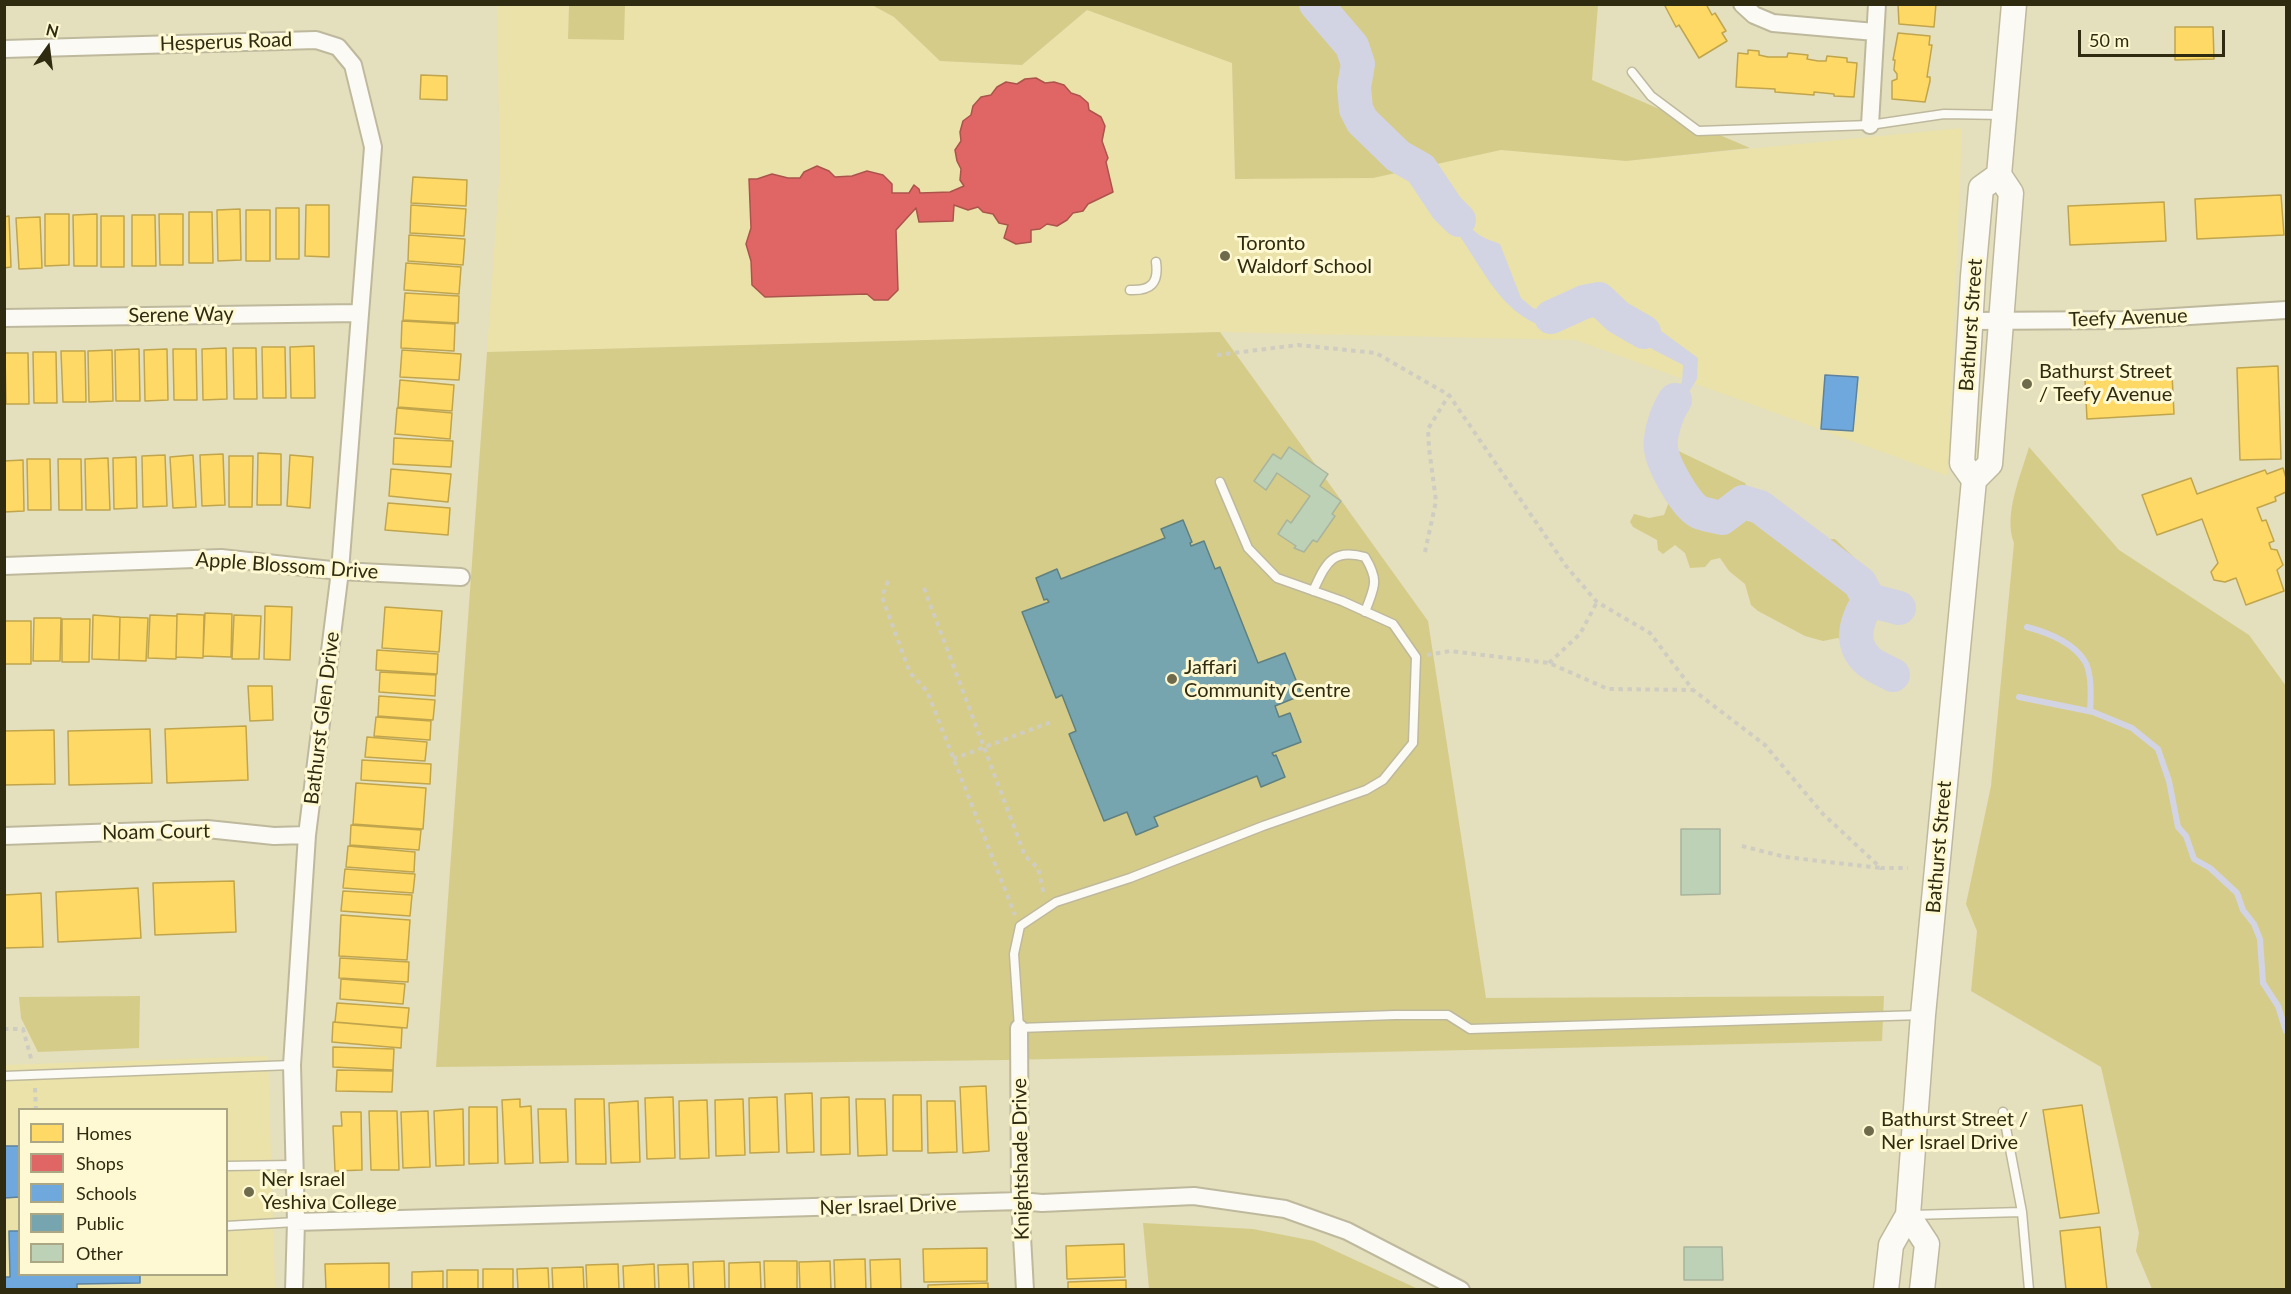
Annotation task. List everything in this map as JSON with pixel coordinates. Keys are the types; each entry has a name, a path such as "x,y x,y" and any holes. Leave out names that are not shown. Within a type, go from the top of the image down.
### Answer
{"main road":[{"name":"Bathurst Street","path":"1887,1290 1891,1245 1908,1215 1923,1015 1974,480 1990,464 2011,193 1999,175 2014,4"},
{"name":"Bathurst Street","path":"1974,480 1962,463 1970,321 1982,188 1999,175"},
{"path":"1908,1215 1928,1244 1922,1290"}],"street":[{"path":"1742,4 1756,16 1773,23 1875,32"},
{"path":"1870,125 1877,4"},
{"name":"Hesperus Road","path":"4,49 299,39 324,41 341,50 353,65 373,147"},
{"name":"Bathurst Glen Drive","path":"294,1290 296,1222 292,1065 307,835 340,571 358,313 373,147"},
{"name":"Teefy Avenue","path":"1970,321 2126,320 2286,310"},
{"name":"Serene Way","path":"4,318 358,313"},
{"name":"Apple Blossom Drive","path":"4,566 221,558 340,571 461,578"},
{"name":"Noam Court","path":"4,836 207,829 274,836 307,835"},
{"name":"Knightshade Drive","path":"1019,1028 1020,1201 1025,1290"},
{"name":"Ner Israel Drive","path":"296,1222 1020,1201 1042,1203 1194,1196 1286,1209 1347,1231 1461,1290"}],"lane":[{"path":"1632,72 1652,96 1698,131 1870,125 1944,114 2004,115"},
{"path":"1130,290 1142,291 1153,285 1158,274 1156,262"},
{"path":"1220,482 1248,548 1277,578 1393,624 1416,657 1413,743 1383,780 1366,790 1263,826 1130,878 1056,902 1020,927 1014,954 1019,1028 1395,1015 1448,1015 1470,1029 1923,1015"},
{"path":"1313,591 1324,567 1335,556 1350,553 1365,557 1376,582 1365,612"},
{"path":"4,1076 292,1065"},
{"path":"2003,1112 2022,1212 2029,1290"},
{"path":"228,1166 294,1165"},
{"path":"1908,1215 2022,1212"},
{"path":"228,1226 296,1222"}],"path":[{"path":"1217,355 1298,345 1376,353 1449,395 1566,566 1597,602 1650,633 1693,690 1765,745 1823,814 1881,868"},
{"path":"1425,552 1436,501 1428,429 1449,395"},
{"path":"888,581 882,597 909,673 927,691 1020,927"},
{"path":"924,588 1025,856 1038,868 1047,909"},
{"path":"1549,663 1580,634 1597,602"},
{"path":"1416,657 1450,651 1549,663 1608,689 1693,690"},
{"path":"953,759 1054,721"},
{"path":"1742,846 1785,857 1881,868 1908,868"},
{"path":"4,1029 23,1029 34,1075 36,1108"}],"shaded area":[{"name":"Toronto Waldorf School","path":"497,5 872,5 894,17 940,61 1022,65 1087,10 1232,63 1235,178 1373,178 1501,150 1626,161 1962,128 1948,476 1576,340 1220,332 487,352 500,168"},
{"path":"569,5 625,5 624,40 568,39"},
{"path":"872,5 1598,5 1592,80 1750,148 1626,161 1501,150 1373,178 1235,179 1232,63 1087,10 1022,65 940,61 894,17"},
{"path":"1426,183 1440,183 1450,205 1475,232 1500,244 1521,298 1533,308 1548,313 1563,307 1574,296 1607,305 1619,303 1625,317 1641,325 1653,325 1698,358 1697,379 1686,397 1679,402 1666,445 1653,447 1654,427 1668,401 1682,382 1683,365 1592,313 1564,319 1546,327 1516,311 1492,286 1463,241 1432,201 1425,190"},
{"path":"1220,332 1428,621 1486,998 1884,996 1882,1041 1006,1060 436,1067 487,352"},
{"path":"1666,445 1745,483 1755,502 1764,504 1771,514 1803,527 1820,539 1835,539 1864,567 1872,591 1888,606 1873,611 1865,620 1867,645 1874,659 1870,663 1864,664 1860,661 1838,638 1823,641 1805,636 1758,611 1751,605 1745,584 1729,571 1720,558 1711,560 1705,567 1690,568 1685,553 1675,545 1663,554 1658,550 1657,540 1633,527 1630,522 1634,514 1649,518 1664,515 1670,499 1678,494 1653,447"},
{"path":"2029,447 2119,550 2249,635 2286,686 2286,1289 2152,1289 2136,1251 2139,1233 2101,1067 1971,991 1977,931 1966,904 1991,786 2014,543 2011,532 2012,508"},
{"path":"140,996 139,1048 38,1052 21,1018 19,997"},
{"name":"Ner Israel Yeshiva College","path":"268,1056 275,1289 5,1289 4,1065"},
{"path":"1143,1223 1253,1229 1314,1241 1418,1289 1149,1289"}],"building: Homes":[{"path":"1664,4 1706,4 1712,15 1715,13 1726,31 1722,33 1727,41 1699,58 1679,25 1676,27"},
{"path":"1898,4 1936,4 1934,27 1899,24"},
{"path":"2175,27 2213,27 2214,59 2175,60"},
{"path":"1898,33 1930,36 1929,45 1932,45 1927,77 1930,77 1930,81 1925,102 1892,99 1892,81 1897,79 1894,70 1895,60 1893,60"},
{"path":"1748,50 1759,51 1759,55 1768,57 1787,57 1788,53 1808,55 1807,59 1818,61 1826,61 1827,56 1847,58 1847,62 1857,63 1854,97 1736,87 1738,53 1748,54"},
{"path":"421,75 447,76 447,100 420,99"},
{"path":"413,177 467,180 466,206 411,203"},
{"path":"2281,195 2284,235 2197,239 2195,199"},
{"path":"2164,202 2166,241 2070,245 2068,206"},
{"path":"306,205 329,205 329,257 305,256"},
{"path":"411,205 466,209 464,236 410,233"},
{"path":"276,208 299,208 299,259 276,259"},
{"path":"240,209 241,260 218,261 217,210"},
{"path":"246,210 270,210 270,261 246,261"},
{"path":"189,212 212,212 213,263 189,263"},
{"path":"45,214 69,214 69,265 45,266"},
{"path":"97,214 97,266 74,266 73,215"},
{"path":"159,214 183,214 183,265 160,265"},
{"path":"132,215 155,215 156,266 132,266"},
{"path":"9,216 11,267 4,268 4,217"},
{"path":"101,216 124,216 124,267 101,267"},
{"path":"40,217 42,268 19,269 16,218"},
{"path":"409,235 465,239 463,265 408,261"},
{"path":"406,263 461,267 459,294 404,290"},
{"path":"405,293 459,296 458,323 403,320"},
{"path":"402,321 455,324 454,351 401,348"},
{"path":"314,346 315,398 291,398 290,347"},
{"path":"262,347 285,347 286,398 263,398"},
{"path":"226,348 227,399 203,400 202,349"},
{"path":"233,348 256,348 257,399 234,399"},
{"path":"139,349 140,401 116,401 115,350"},
{"path":"167,349 168,400 145,401 144,350"},
{"path":"173,349 196,349 197,400 174,400"},
{"path":"112,350 113,401 89,402 88,351"},
{"path":"402,350 461,354 459,380 400,377"},
{"path":"61,351 85,351 86,402 63,402"},
{"path":"33,352 56,352 57,403 34,403"},
{"path":"5,353 28,353 29,404 6,404"},
{"path":"2278,366 2281,459 2240,460 2237,368"},
{"path":"2172,374 2174,414 2087,419 2085,380"},
{"path":"400,380 454,385 452,411 398,407"},
{"path":"397,408 452,413 450,439 395,434"},
{"path":"394,438 453,441 451,467 393,464"},
{"path":"258,453 281,454 281,505 257,505"},
{"path":"223,454 225,505 202,506 200,455"},
{"path":"165,455 167,506 143,507 142,456"},
{"path":"193,455 196,507 173,508 170,457"},
{"path":"290,455 313,457 310,508 287,506"},
{"path":"229,456 253,456 252,507 229,507"},
{"path":"136,457 137,508 114,509 113,458"},
{"path":"108,458 110,510 86,510 85,459"},
{"path":"27,459 50,459 51,510 28,510"},
{"path":"58,459 81,459 82,510 59,510"},
{"path":"23,460 24,511 4,512 4,461"},
{"path":"2283,468 2286,492 2275,497 2276,501 2257,508 2262,521 2266,520 2274,541 2269,543 2271,549 2277,550 2283,565 2277,570 2284,591 2246,605 2236,578 2225,582 2214,580 2211,572 2218,563 2202,519 2157,535 2142,495 2191,478 2197,494 2265,470 2267,474"},
{"path":"391,469 451,474 448,502 389,496"},
{"path":"388,503 450,508 448,535 385,530"},
{"path":"265,606 292,607 290,660 264,659"},
{"path":"385,607 442,611 439,652 382,648"},
{"path":"205,613 232,614 231,657 203,656"},
{"path":"177,614 204,615 203,658 176,657"},
{"path":"93,615 120,617 119,660 92,659"},
{"path":"150,615 177,616 176,659 148,658"},
{"path":"234,615 261,616 259,659 232,659"},
{"path":"120,617 148,618 146,661 119,660"},
{"path":"34,618 61,618 60,661 33,661"},
{"path":"62,619 90,619 89,662 62,662"},
{"path":"4,621 31,621 31,664 4,664"},
{"path":"377,650 438,654 437,674 376,670"},
{"path":"380,672 436,675 435,696 379,692"},
{"path":"248,686 272,686 273,720 250,721"},
{"path":"379,696 435,700 433,720 378,716"},
{"path":"376,717 431,721 430,740 374,736"},
{"path":"246,726 248,780 167,783 165,729"},
{"path":"150,729 152,783 69,785 68,731"},
{"path":"54,730 55,784 4,785 4,731"},
{"path":"367,737 427,742 425,761 365,757"},
{"path":"362,760 431,764 430,784 361,780"},
{"path":"356,783 426,788 423,829 353,824"},
{"path":"351,825 421,830 419,850 350,845"},
{"path":"348,846 415,852 414,872 346,867"},
{"path":"345,869 415,874 413,893 343,888"},
{"path":"234,881 236,932 155,935 153,883"},
{"path":"138,888 141,938 58,942 56,892"},
{"path":"343,891 412,895 410,916 341,911"},
{"path":"41,893 43,947 4,948 4,895"},
{"path":"341,915 410,920 407,960 339,956"},
{"path":"340,958 409,962 408,982 339,978"},
{"path":"341,979 405,984 403,1004 340,999"},
{"path":"337,1003 409,1008 407,1028 335,1022"},
{"path":"333,1022 402,1028 401,1048 332,1042"},
{"path":"333,1047 394,1049 393,1070 333,1067"},
{"path":"337,1070 393,1071 392,1092 336,1091"},
{"path":"986,1086 989,1151 963,1153 960,1087"},
{"path":"812,1093 814,1152 787,1153 785,1094"},
{"path":"893,1095 921,1095 922,1151 893,1151"},
{"path":"673,1097 675,1158 647,1159 645,1098"},
{"path":"777,1097 779,1152 750,1153 749,1098"},
{"path":"849,1097 850,1154 821,1155 821,1098"},
{"path":"520,1099 520,1107 531,1106 533,1163 505,1164 502,1100"},
{"path":"575,1099 604,1099 606,1164 576,1164"},
{"path":"743,1099 745,1155 716,1156 715,1100"},
{"path":"856,1099 885,1099 887,1155 858,1156"},
{"path":"707,1100 709,1158 680,1159 679,1101"},
{"path":"638,1101 640,1162 611,1163 609,1103"},
{"path":"927,1101 955,1101 957,1152 928,1153"},
{"path":"2082,1105 2099,1213 2060,1218 2043,1110"},
{"path":"469,1107 497,1107 498,1163 469,1164"},
{"path":"463,1109 464,1165 436,1166 434,1111"},
{"path":"538,1109 566,1109 568,1162 540,1163"},
{"path":"369,1111 397,1111 399,1170 371,1170"},
{"path":"428,1111 430,1167 403,1168 401,1112"},
{"path":"341,1112 361,1112 362,1170 335,1171 333,1126 342,1126"},
{"path":"2100,1227 2107,1290 2066,1290 2060,1231"},
{"path":"1124,1244 1125,1277 1067,1279 1066,1246"},
{"path":"987,1248 987,1281 924,1282 923,1249"},
{"path":"865,1259 866,1290 835,1290 834,1260"},
{"path":"900,1259 901,1290 871,1290 870,1260"},
{"path":"724,1261 725,1290 694,1290 693,1262"},
{"path":"764,1261 797,1261 797,1290 765,1290"},
{"path":"830,1261 831,1290 800,1290 799,1262"},
{"path":"760,1262 761,1290 729,1290 729,1263"},
{"path":"389,1263 389,1290 326,1290 325,1264"},
{"path":"618,1264 619,1290 587,1290 586,1265"},
{"path":"654,1264 655,1290 624,1290 623,1266"},
{"path":"688,1264 689,1290 659,1290 658,1265"},
{"path":"583,1267 584,1290 553,1290 552,1268"},
{"path":"548,1268 549,1290 518,1290 517,1269"},
{"path":"483,1269 513,1269 513,1290 483,1290"},
{"path":"447,1270 478,1270 478,1290 447,1290"},
{"path":"443,1271 443,1290 412,1290 412,1272"},
{"path":"1126,1280 1126,1290 1068,1290 1068,1282"},
{"path":"988,1283 988,1290 928,1290 928,1285"}],"building: Shops":[{"path":"1036,78 1045,83 1054,82 1064,85 1071,93 1080,96 1088,103 1089,110 1101,117 1105,126 1102,141 1108,158 1106,162 1113,192 1088,204 1083,211 1073,213 1057,226 1047,224 1040,229 1031,230 1031,242 1016,244 1004,238 1008,225 999,223 993,214 983,212 978,207 968,210 954,205 953,221 919,222 916,208 896,230 898,290 888,300 874,300 867,294 765,297 752,285 751,261 746,244 751,228 749,179 772,174 800,178 804,172 817,166 829,171 835,177 852,176 867,171 883,175 892,184 892,193 909,193 914,185 920,193 950,192 964,186 960,180 961,169 955,150 961,141 960,132 963,121 971,115 973,106 981,97 991,95 997,87 1006,82 1017,84 1025,79"}],"building: Schools":[{"path":"1825,375 1858,377 1853,431 1821,429"},
{"path":"4,1146 18,1146 18,1197 4,1198"},
{"path":"9,1231 18,1231 18,1276 140,1276 140,1283 77,1284 77,1290 4,1290 4,1277 10,1277"}],"building: Public":[{"name":"Jaffari Community Centre","path":"1183,520 1192,542 1191,546 1204,541 1215,569 1220,567 1258,663 1285,653 1302,695 1275,706 1279,717 1290,713 1301,742 1272,753 1276,755 1285,777 1261,787 1257,776 1154,817 1158,826 1136,835 1127,812 1104,821 1069,734 1076,731 1062,695 1056,698 1022,612 1049,602 1047,599 1044,600 1036,578 1057,569 1061,579 1165,538 1161,529"}],"building: Other":[{"path":"1289,447 1328,474 1320,486 1341,501 1332,514 1335,516 1317,542 1313,540 1304,552 1294,548 1296,546 1278,534 1287,520 1291,523 1310,496 1277,473 1266,490 1254,481 1273,454 1281,459"},
{"path":"1681,829 1720,829 1720,894 1681,895"},
{"path":"1684,1247 1722,1247 1723,1280 1684,1280"}],"waterway":[{"path":"1316,4 1352,46 1358,64 1354,87 1356,109 1362,121 1398,156 1421,169 1447,208 1459,220"},
{"path":"1551,317 1584,302 1599,299 1618,317 1644,332"},
{"path":"1675,400 1664,424 1661,449 1676,484 1693,508 1701,513 1722,518 1743,502 1760,507 1860,583 1869,600 1899,608"},
{"path":"1869,600 1856,630 1858,646 1868,661 1893,675"},
{"path":"2027,627 2066,643 2084,660 2090,677 2090,711"},
{"path":"2019,697 2093,712 2132,728 2158,749 2169,781 2178,827 2186,836 2194,859 2210,868 2237,893 2243,910 2254,924 2260,939 2263,983 2278,1006 2286,1031"}],"place":[{"name":"Toronto Waldorf School","path":"1225,256"},
{"name":"Bathurst Street / Teefy Avenue","path":"2027,384"},
{"name":"Jaffari Community Centre","path":"1172,679"},
{"name":"Bathurst Street / Ner Israel Drive","path":"1869,1131"},
{"name":"Ner Israel Yeshiva College","path":"249,1192"}]}
